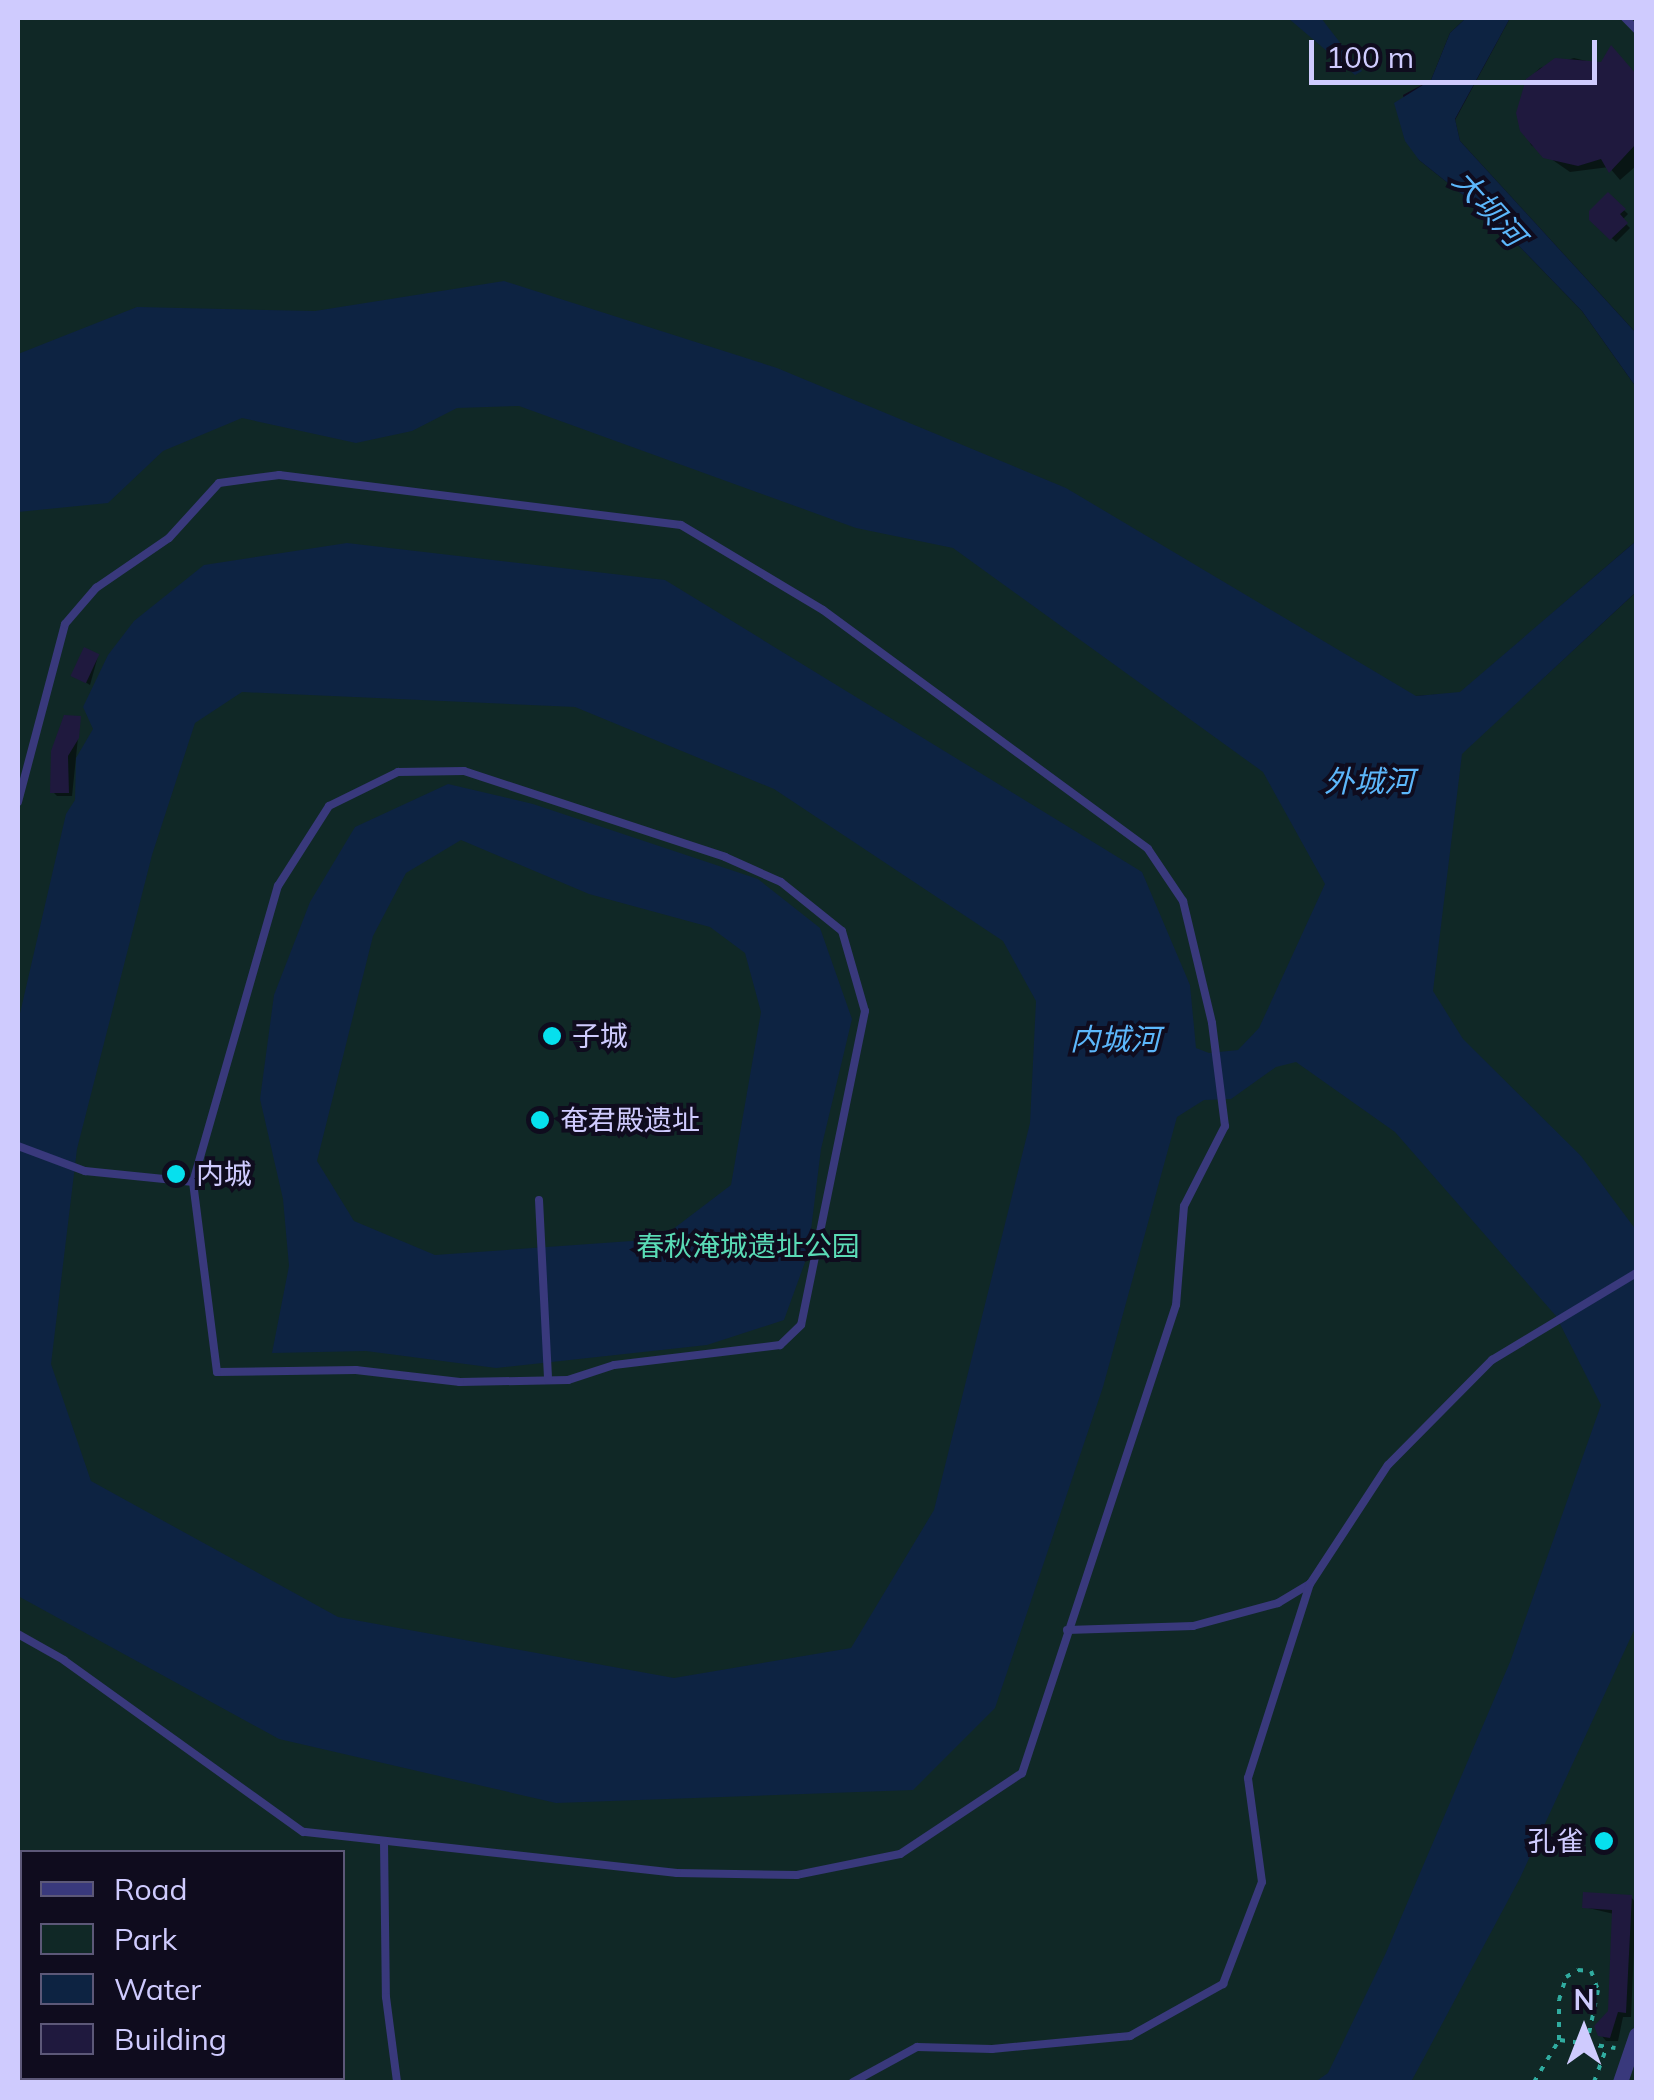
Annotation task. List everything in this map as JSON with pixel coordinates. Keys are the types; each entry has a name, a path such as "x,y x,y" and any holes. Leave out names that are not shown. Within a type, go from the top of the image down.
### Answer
{"street":[{"path":"1620,2082 1636,2046"}],"lane":[{"path":"1626,18 1636,29"},
{"path":"18,802 65,624 96,588 169,538 220,483 279,476 680,525 823,610 1148,850 1183,902 1212,1023 1225,1126 1184,1206 1176,1305 1022,1773 900,1854 797,1874 677,1873 302,1832 276,1818 64,1660 18,1634"},
{"path":"464,771 782,882 842,931 865,1012 801,1325 780,1345 547,1375 460,1382 356,1370 217,1372 194,1182 278,886 329,806 398,772 464,771"},
{"path":"18,1146 85,1171 194,1182"},
{"path":"540,1200 547,1375"},
{"path":"853,2082 917,2047 992,2048 1130,2036 1223,1984 1262,1882 1248,1778 1310,1584 1388,1465 1492,1360 1636,1273"},
{"path":"1068,1630 1193,1626 1278,1602 1310,1584"},
{"path":"384,1841 386,1997 397,2082"}],"path":[{"path":"1534,2082 1560,2040 1559,2000 1566,1977 1578,1970 1591,1971 1598,1990 1588,2042"},
{"path":"1560,2040 1636,2046"},
{"path":"1594,2082 1606,2046"}],"green space":[{"name":"春秋淹城遗址公园","path":"18,18 1466,18 1450,33 1431,80 1403,95 1419,160 1492,218 1582,311 1636,387 1636,541 1460,693 1416,696 1462,753 1636,592 1636,2082 18,2082"},
{"path":"1510,18 1636,18 1636,333 1460,141 1455,120"}],"water":[{"path":"1288,18 1321,18 1362,71 1355,75"},
{"name":"大坝河","path":"1466,18 1510,18 1455,119 1460,141 1636,333 1636,387 1582,311 1492,218 1419,160 1405,141 1394,103 1431,80 1450,33"},
{"path":"504,281 777,368 1066,488 1416,696 1460,692 1636,541 1636,592 1462,754 1433,991 1463,1039 1581,1156 1636,1230 1636,1626 1520,1878 1411,2082 1315,2082 1328,2073 1385,1955 1510,1662 1601,1405 1556,1316 1395,1132 1296,1062 1276,1067 1231,1099 1204,1100 1177,1117 1103,1387 995,1708 913,1790 556,1803 279,1739 18,1596 18,1022 66,814 75,800 76,758 93,729 83,707 108,655 134,621 204,565 347,543 665,580 1142,872 1190,985 1196,1048 1209,1053 1238,1050 1259,1028 1325,884 1263,772 953,548 856,528 519,406 457,408 412,431 356,443 242,418 163,451 108,503 18,512 18,354 137,307 315,311","holes":["242,692 575,707 774,789 1003,941 1036,1001 1030,1123 934,1510 851,1648 674,1678 338,1617 91,1481 51,1364 77,1149 152,855 195,723"]},
{"path":"448,784 533,804 758,879 820,928 852,1019 821,1149 808,1254 784,1320 707,1345 496,1368 366,1351 272,1353 289,1266 283,1199 260,1099 274,995 310,902 355,827","holes":["461,840 589,894 710,927 745,953 761,1012 731,1185 660,1239 435,1255 354,1221 317,1161 373,936 406,873"]}],"building":[{"path":"1611,45 1636,74 1636,144 1609,173 1601,159 1578,166 1543,158 1520,131 1516,113 1526,79 1555,58 1601,62"},
{"path":"1608,192 1626,209 1620,214 1628,223 1610,240 1589,220 1589,211"},
{"path":"84,647 99,654 86,683 70,676"},
{"path":"64,715 81,716 79,738 68,756 69,793 50,793 51,751"},
{"path":"1583,1892 1632,1895 1626,2013 1618,2012 1610,2038 1598,2036 1594,2026 1608,2011 1612,1910 1582,1908"}],"place":[{"name":"子城","path":"552,1036"},
{"name":"奄君殿遗址","path":"540,1120"},
{"name":"内城","path":"176,1174"},
{"name":"孔雀","path":"1604,1841"}],"water label":[{"name":"外城河","path":"1369,781"},
{"name":"内城河","path":"1115,1039"}]}
